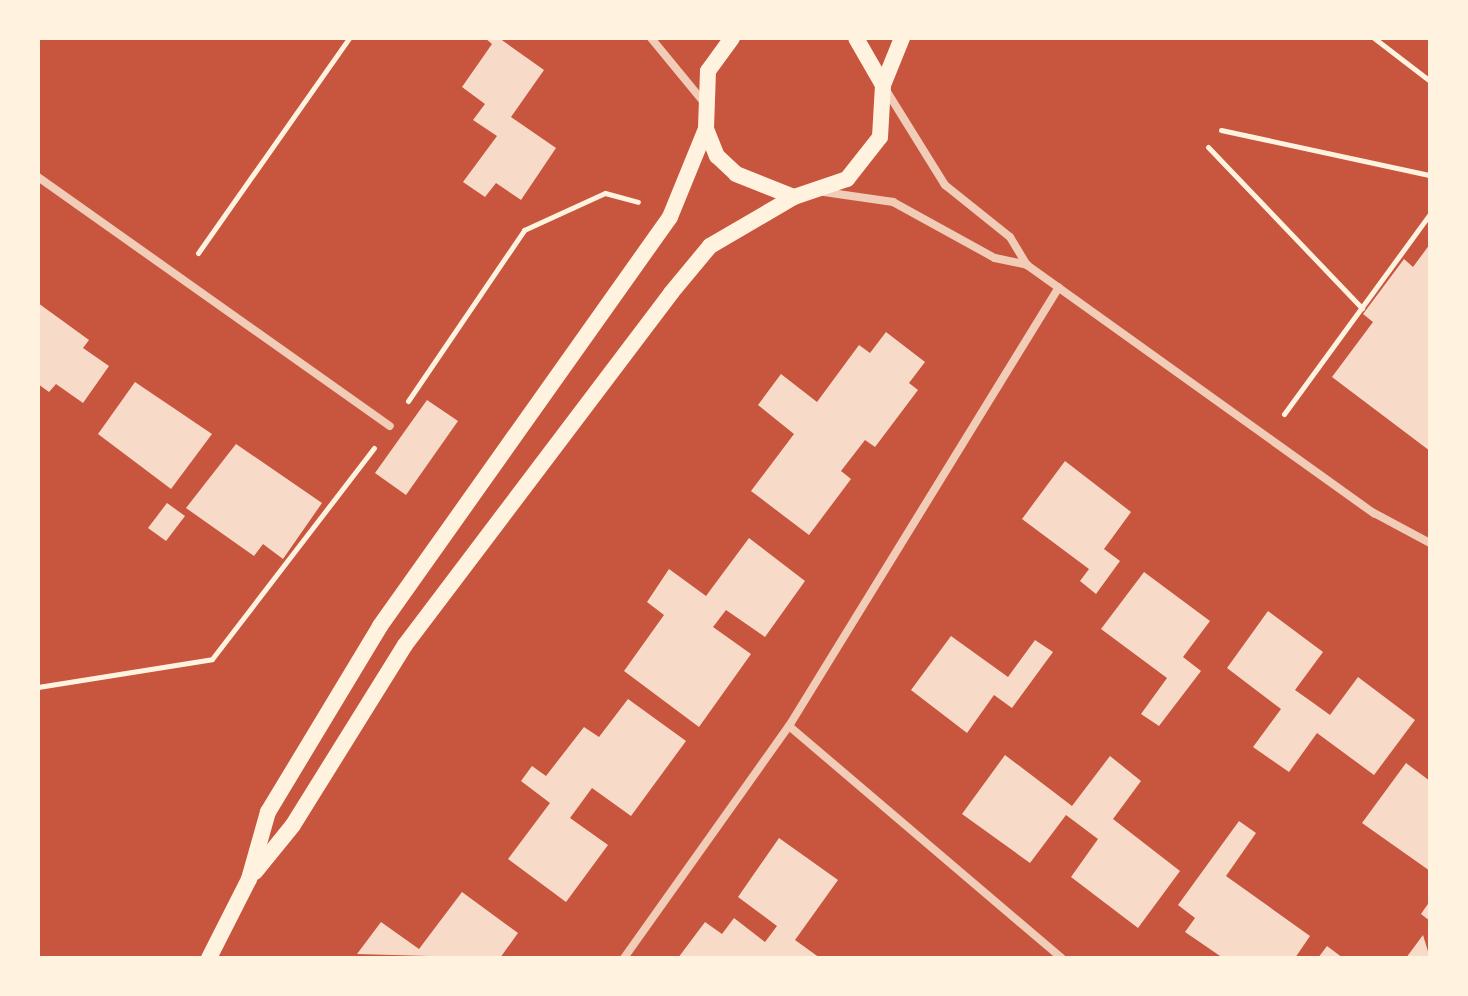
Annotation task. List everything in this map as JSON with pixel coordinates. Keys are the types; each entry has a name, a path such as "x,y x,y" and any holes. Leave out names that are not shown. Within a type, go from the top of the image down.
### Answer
{"main road":[{"path":"732,38 708,71 702,100 706,129 717,156 736,174 794,197"},
{"path":"856,38 883,85"},
{"path":"249,879 293,825 405,645 671,293 710,246 794,197 824,192 857,170 880,137 883,85 902,38"},
{"path":"209,958 249,879 268,812 380,626 670,217 706,129"}],"street":[{"path":"651,38 702,100"},
{"path":"883,85 945,185 1010,237 1027,265"},
{"path":"38,177 390,426"},
{"path":"824,192 893,202 995,258 1027,265 1267,437 1430,543"},
{"path":"624,958 789,726 1059,287"},
{"path":"789,726 1062,958"}],"path":[{"path":"180,279 349,38"},
{"path":"1374,38 1430,81"},
{"path":"1221,130 1430,175"},
{"path":"1208,147 1362,308"},
{"path":"38,687 212,659 390,426 524,230 605,193 645,204"},
{"path":"1267,437 1430,214"}],"building":[{"path":"485,38 499,38 544,70 511,117 556,148 521,200 496,183 485,197 463,182 497,136 473,120 485,104 462,87 492,44"},
{"path":"1430,244 1430,451 1332,377 1373,322 1363,314 1404,259 1413,267"},
{"path":"38,303 89,340 83,348 109,366 83,403 56,384 49,392 38,384"},
{"path":"886,332 925,362 909,383 918,390 875,447 865,440 841,471 851,479 809,535 751,491 794,434 758,405 781,374 817,402 859,345 870,353"},
{"path":"135,382 212,434 171,489 98,434"},
{"path":"427,400 458,421 406,495 375,473"},
{"path":"236,444 322,503 283,559 263,544 254,556 186,508"},
{"path":"1065,461 1131,512 1104,549 1120,561 1096,594 1080,581 1089,569 1022,519"},
{"path":"167,503 185,516 166,541 148,528"},
{"path":"749,538 805,581 765,637 726,610 713,627 751,654 699,727 624,671 664,615 647,602 669,569 706,596"},
{"path":"1144,572 1210,621 1183,657 1201,671 1159,726 1141,714 1167,678 1101,629"},
{"path":"1268,611 1323,652 1295,690 1330,715 1358,677 1415,720 1374,775 1317,733 1289,772 1253,747 1281,709 1227,668"},
{"path":"951,636 1008,677 1035,640 1053,652 1012,708 994,695 967,733 911,690"},
{"path":"628,699 686,741 631,816 592,788 570,818 608,845 566,902 508,859 550,803 521,781 532,766 546,776 584,727 599,737"},
{"path":"1005,755 1072,806 1110,756 1141,781 1113,819 1180,871 1138,928 1071,877 1098,839 1066,815 1030,863 962,814"},
{"path":"1406,763 1430,781 1430,871 1362,823"},
{"path":"1239,821 1256,833 1226,876 1310,936 1295,958 1223,958 1185,932 1195,918 1178,905"},
{"path":"779,838 838,880 795,940 820,958 678,958 705,922 722,934 734,918 765,942 777,926 738,897"},
{"path":"462,892 518,933 500,958 357,954 381,922 419,949"},
{"path":"1430,901 1430,921 1421,914"},
{"path":"1423,935 1430,958 1406,958"},
{"path":"1327,946 1343,958 1318,958"}]}
